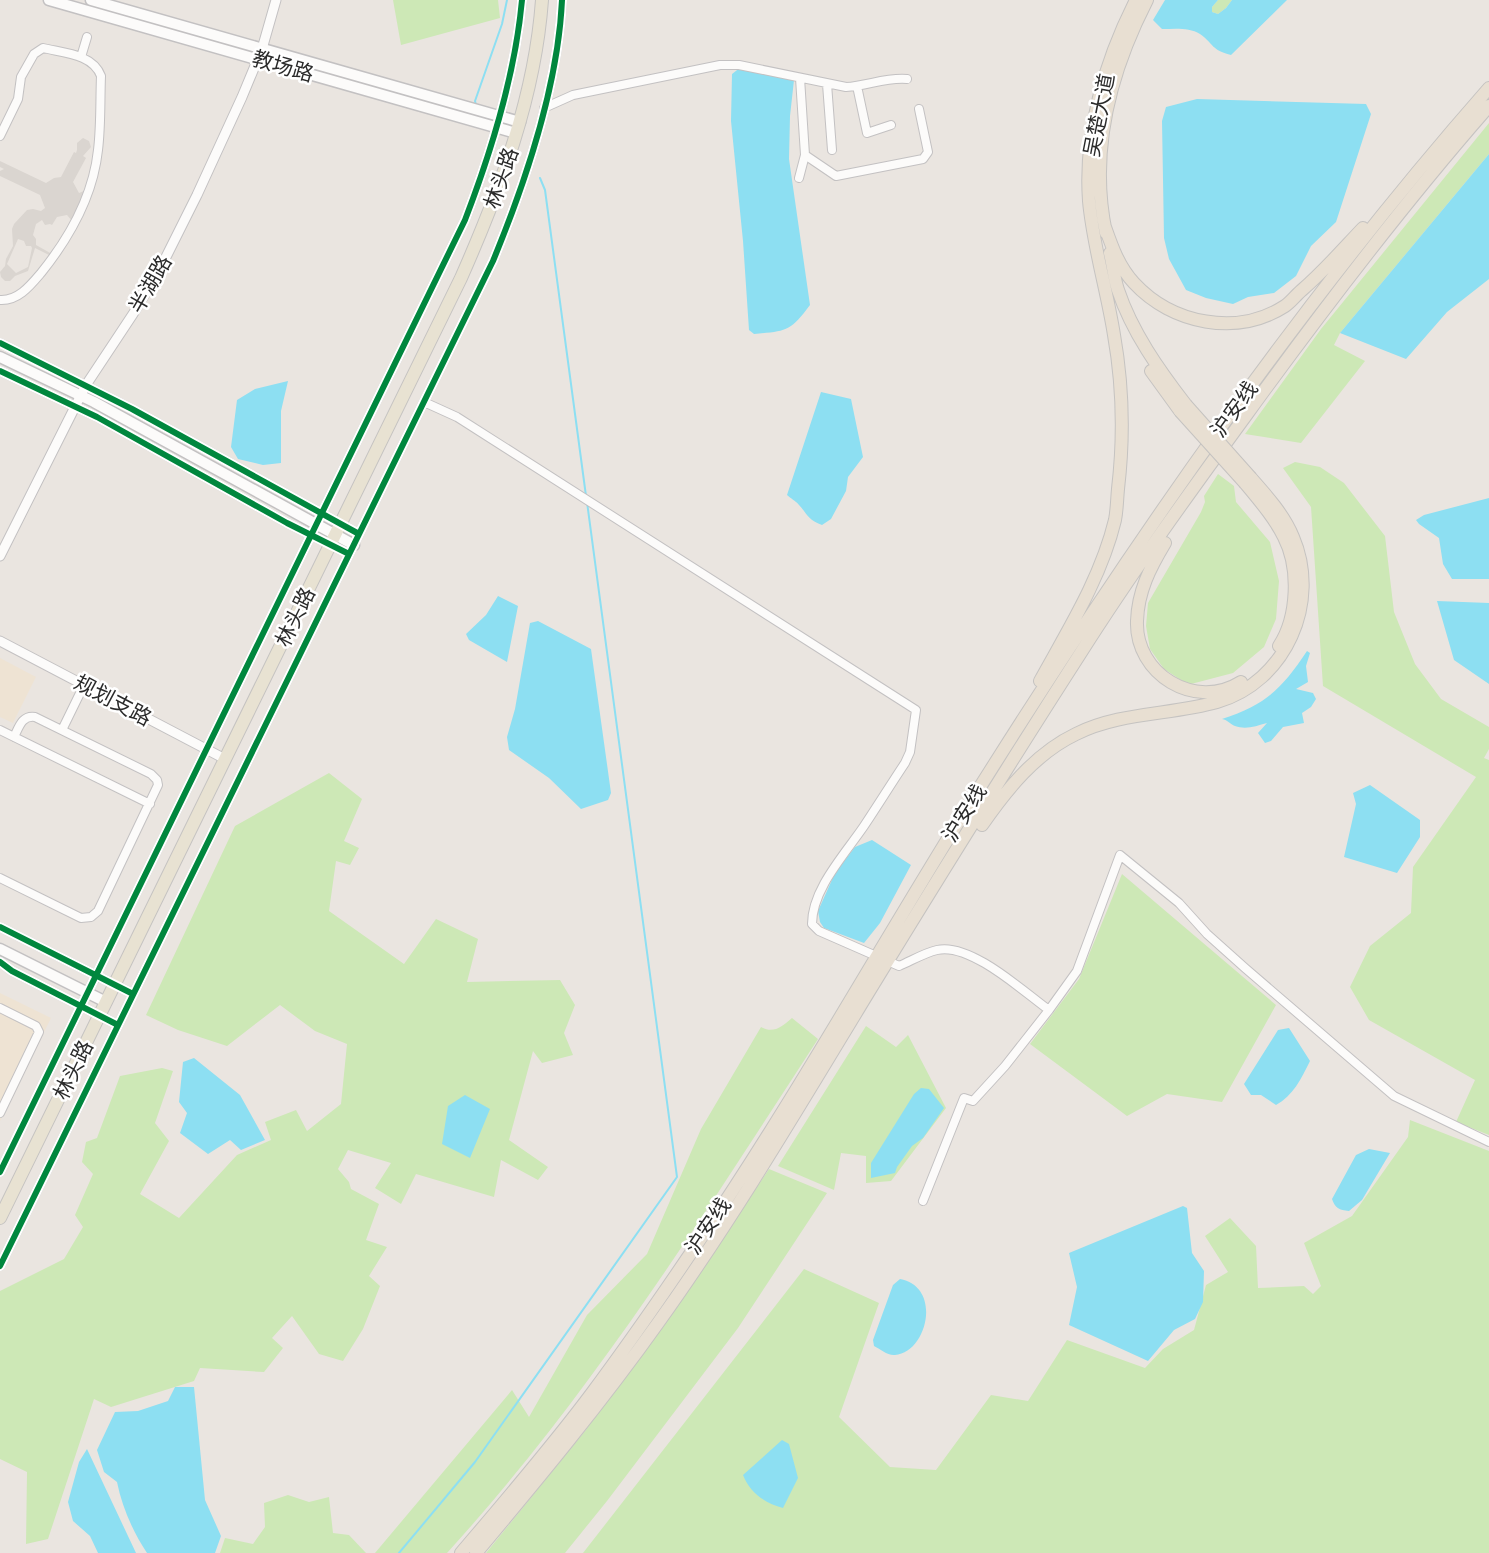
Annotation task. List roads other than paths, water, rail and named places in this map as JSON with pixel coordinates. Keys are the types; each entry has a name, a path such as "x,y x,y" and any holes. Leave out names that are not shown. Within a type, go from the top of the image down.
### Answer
{"highway":[{"name":"吴楚大道","path":"1100,230 1089,202 1088,172 1095,113 1115,45 1136,0"},
{"name":"吴楚大道","path":"1100,230 1101,143 1105,114 1124,49 1147,0"},
{"name":"沪安线","path":"476,1553 579,1428 659,1322 765,1162 987,776 1173,494 1255,381 1365,237 1489,88"},
{"path":"1100,230 1134,283 1157,304 1185,318 1218,324 1251,321 1284,306 1321,273 1474,105"},
{"name":"沪安线","path":"461,1553 592,1393 648,1316 882,959 908,928 1083,650 1210,464 1332,298 1441,161 1489,106"},
{"path":"908,928 992,810 1018,778 1042,755 1076,734 1116,720 1183,710 1219,701 1240,692 1258,681 1275,663 1289,644 1299,620 1304,594 1302,566 1294,537 1278,510 1248,481 1183,408 1129,318 1100,230"},
{"path":"987,776 1074,621 1097,572 1115,520 1122,457 1122,391 1100,230"},
{"path":"1210,464 1148,573 1140,597 1137,623 1141,646 1150,665 1167,681 1196,693 1217,692 1235,686 1251,676 1269,660 1282,641 1290,618 1295,590 1292,564 1285,538 1248,481"}],"main road":[{"name":"教场路","path":"50,0 260,54 518,128"},
{"name":"教场路","path":"91,0 260,54"},
{"name":"林头路","path":"0,1218 461,278 486,222 526,100 542,0"},
{"path":"0,357 81,395 335,534 351,549"},
{"path":"0,949 106,1002"}],"street":[{"name":"半湖路","path":"0,556 86,385 159,271 210,166 260,54 276,0"},
{"path":"0,1172 465,220 498,122 513,58 522,0"},
{"path":"0,1266 502,239 526,173 544,108 555,62 561,0"},
{"path":"81,57 87,37"},
{"path":"0,136 18,99 21,77 34,54 44,48 81,57 99,70 101,76 98,152 89,192 72,229 35,280 15,297 0,300"},
{"path":"544,108 573,95 720,65 738,65 827,84 857,86 892,78 907,79"},
{"path":"799,178 805,155 800,78"},
{"path":"827,84 832,150"},
{"path":"857,86 867,133 891,125"},
{"path":"805,155 836,176 923,159 928,152 920,109"},
{"path":"0,343 132,409 317,525"},
{"path":"0,370 317,525"},
{"path":"424,402 457,417 916,710 910,752 905,763 863,827 831,870 812,913 812,924 819,931 898,966 937,950 956,951 986,964 1049,1010"},
{"path":"335,534 359,534"},
{"name":"规划支路","path":"0,641 225,759"},
{"path":"62,730 84,685"},
{"path":"0,878 81,918 91,917 98,911 158,785 155,777 30,716 22,720 14,737"},
{"path":"0,730 150,804"},
{"path":"923,1201 964,1098 973,1101 1005,1066 1077,971 1120,855 1179,903 1207,934 1394,1096 1489,1143"},
{"path":"0,927 133,994"},
{"path":"0,962 12,971 118,1025"},
{"path":"0,1008 36,1026 39,1032 0,1113"}],"water":[{"path":"1165,0 1218,0 1212,7 1212,12 1218,14 1232,0 1287,0 1231,55 1216,49 1200,34 1191,30 1162,29 1153,20"},
{"path":"741,67 794,80 789,159 810,305 786,329 754,334 749,330 731,121 732,74"},
{"path":"1197,99 1366,104 1371,114 1336,222 1311,246 1296,276 1274,293 1248,297 1233,304 1206,298 1186,290 1169,259 1164,238 1162,121 1166,107"},
{"path":"1489,154 1489,279 1447,312 1406,359 1340,333"},
{"path":"288,381 281,411 281,463 263,465 238,459 231,447 237,400 255,389"},
{"path":"821,392 851,399 863,457 848,477 846,491 831,519 822,525 811,519 798,503 787,495"},
{"path":"1489,498 1489,579 1452,579 1443,564 1439,538 1416,520 1424,515"},
{"path":"498,596 518,606 507,662 469,640 466,634 486,615"},
{"path":"1437,601 1489,603 1489,684 1454,660"},
{"path":"538,621 591,649 611,793 608,800 581,809 549,778 509,750 507,737 515,709 530,623"},
{"path":"1307,651 1310,653 1306,666 1308,682 1296,689 1313,693 1316,699 1311,707 1302,713 1304,723 1283,727 1271,741 1265,743 1258,733 1267,723 1243,728 1222,719 1250,708 1271,694 1289,676"},
{"path":"1370,785 1420,820 1420,837 1397,873 1344,857 1356,804 1353,793"},
{"path":"872,840 911,865 880,923 864,943 824,928 818,911 835,873 855,847"},
{"path":"1289,1028 1310,1061 1292,1092 1276,1105 1261,1095 1251,1095 1244,1084 1278,1030"},
{"path":"194,1058 240,1095 265,1140 241,1150 230,1140 208,1154 180,1133 187,1113 179,1102 183,1062"},
{"path":"921,1088 929,1089 944,1108 923,1138 912,1146 895,1173 871,1178 871,1163 914,1094"},
{"path":"465,1095 490,1109 470,1158 442,1144 448,1106"},
{"path":"1369,1149 1390,1153 1362,1200 1349,1211 1340,1209 1332,1199 1356,1155"},
{"path":"1183,1206 1187,1208 1192,1253 1204,1271 1203,1302 1195,1319 1174,1330 1148,1361 1069,1325 1077,1287 1069,1253"},
{"path":"900,1279 913,1284 922,1294 926,1306 926,1319 915,1343 906,1351 892,1355 874,1346 873,1340 893,1285"},
{"path":"175,1387 194,1387 205,1500 221,1536 215,1553 147,1553 129,1519 117,1482 104,1472 97,1450 115,1412 138,1411 168,1401"},
{"path":"782,1440 789,1444 798,1478 783,1508 759,1496 743,1475"},
{"path":"87,1449 136,1553 98,1553 90,1536 73,1521 68,1502 79,1462"}],"waterway":[{"path":"476,105 475,101 502,24 507,0"},
{"path":"540,178 545,190 586,496"},
{"path":"399,1553 475,1462 677,1177 587,502"}]}
